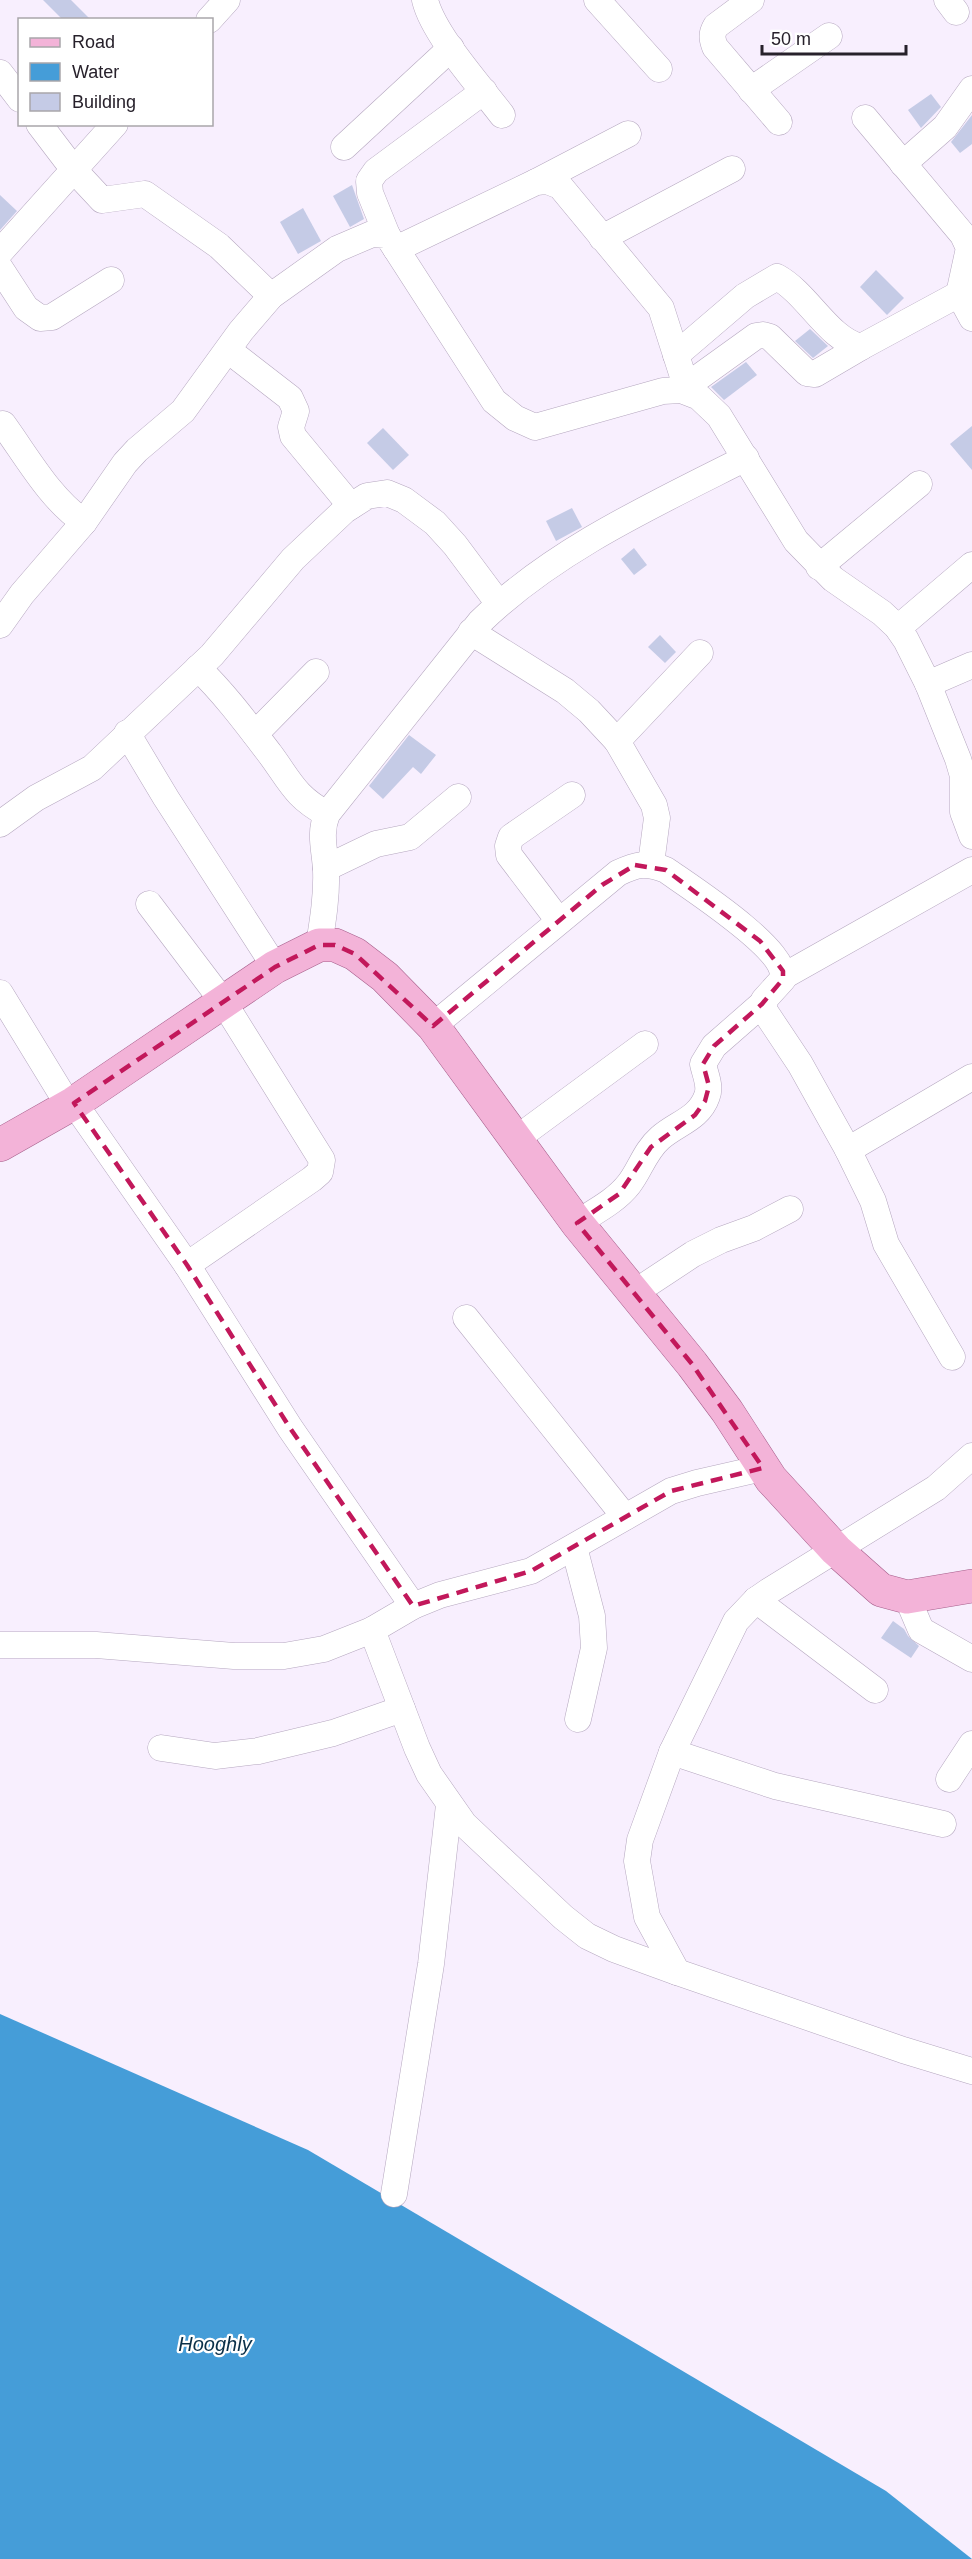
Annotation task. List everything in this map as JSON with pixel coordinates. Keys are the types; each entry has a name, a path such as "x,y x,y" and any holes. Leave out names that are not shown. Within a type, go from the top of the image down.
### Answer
{"main road":[{"path":"0,1145 71,1104 275,967 320,945 335,945 355,954 385,977 433,1026 577,1223 713,1392 763,1468 836,1550 881,1590 907,1597 972,1586"}],"street":[{"path":"211,18 227,0"},
{"path":"425,0 451,48 502,115"},
{"path":"597,0 660,69"},
{"path":"747,1 716,26 712,31 712,39 715,47 779,122"},
{"path":"752,90 829,36"},
{"path":"344,147 451,48"},
{"path":"0,73 18,96"},
{"path":"903,164 945,127 972,89"},
{"path":"484,91 376,171 369,181 370,193 391,242 494,401 515,418 535,427 663,391 683,388 756,336 770,337 807,373 815,374 959,294"},
{"path":"865,118 963,235 969,248 959,294 972,318"},
{"path":"41,126 74,170 102,200 145,194 219,246 271,296"},
{"path":"0,252 113,126"},
{"path":"0,626 26,590 84,522 131,456 183,411 247,323 271,296 338,249 372,234 391,242 536,182 628,134"},
{"path":"602,238 732,169"},
{"path":"536,182 547,180 560,186 661,308 676,355 683,388 699,397 719,416 796,541 819,567 882,613 898,628 928,684 958,759 963,776 963,812 972,836"},
{"path":"0,268 26,308 40,318 52,317 111,280"},
{"path":"676,355 745,296 777,277 792,285 842,339 851,345 861,347"},
{"path":"228,350 290,398 296,411 291,427 293,436 351,506"},
{"path":"3,424 58,499 71,514 84,522"},
{"path":"320,945 326,868 322,833 327,814 471,632 499,604 613,525 746,458"},
{"path":"819,567 919,484"},
{"path":"0,824 36,798 92,768 198,668 234,630 293,559 351,506 367,496 387,493 404,500 435,523 455,545 499,604"},
{"path":"898,628 972,565"},
{"path":"471,632 565,692 589,711 617,741 654,805 657,818 651,864"},
{"path":"617,741 700,652"},
{"path":"928,684 972,665"},
{"path":"198,668 219,688 255,734 283,771 293,790 311,806 327,814"},
{"path":"255,734 316,672"},
{"path":"127,733 275,967"},
{"path":"559,921 509,855 508,846 511,837 572,795"},
{"path":"326,868 376,844 410,837 458,797"},
{"path":"433,1026 618,873 635,865 651,864 666,870 746,928 774,957 784,976"},
{"path":"577,1223 620,1194 630,1184 651,1147 661,1137 695,1115 708,1094 709,1086 703,1064 708,1054 762,1004 765,997 784,976 972,870"},
{"path":"149,904 224,1003 319,1152 323,1166 312,1179 187,1265"},
{"path":"0,993 71,1104 187,1265 290,1428 413,1606"},
{"path":"762,1004 800,1064 848,1150 873,1201 886,1244 952,1357"},
{"path":"516,1139 645,1044"},
{"path":"848,1150 972,1077"},
{"path":"634,1293 693,1254 721,1240 754,1228 790,1209"},
{"path":"466,1318 625,1517"},
{"path":"677,1972 647,1917 637,1861 640,1840 672,1752 736,1621 756,1600 936,1488 972,1456"},
{"path":"0,1645 96,1645 234,1656 284,1656 324,1649 372,1630 413,1606 461,1589 531,1571 671,1491 763,1468"},
{"path":"574,1547 592,1616 594,1648 578,1719"},
{"path":"907,1597 921,1630 972,1659"},
{"path":"756,1600 875,1690"},
{"path":"372,1630 421,1756 449,1805 464,1824 563,1917 587,1936 614,1949 677,1972 891,2046 972,2070"},
{"path":"161,1748 215,1756 258,1751 333,1733 402,1709"},
{"path":"949,1779 972,1744"},
{"path":"672,1752 775,1786 943,1824"},
{"path":"394,2194 431,1964 449,1805"}],"highlighted area":[{"path":"635,865 666,870 760,941 783,971 783,979 762,1004 714,1046 703,1064 709,1086 705,1101 695,1115 651,1147 619,1194 577,1223 692,1364 763,1468 671,1491 531,1571 413,1606 290,1428 187,1265 74,1103 275,967 319,945 335,945 355,954 433,1026 602,885"}],"water":[{"name":"Hooghly","path":"0,2014 308,2150 886,2491 972,2559 0,2559"}],"building":[{"path":"43,0 71,0 89,18 61,18"},
{"path":"931,94 941,107 921,128 908,110"},
{"path":"972,115 972,144 960,153 951,142"},
{"path":"352,185 364,219 350,227 333,196"},
{"path":"0,195 17,211 0,230"},
{"path":"303,208 321,241 298,254 280,222"},
{"path":"876,270 904,298 887,315 860,287"},
{"path":"810,329 828,346 813,358 795,341"},
{"path":"746,362 757,375 724,400 711,387"},
{"path":"972,426 972,470 950,444"},
{"path":"383,428 409,455 393,470 367,443"},
{"path":"572,508 582,527 556,541 546,521"},
{"path":"634,548 647,565 634,575 621,559"},
{"path":"660,635 676,652 665,663 648,647"},
{"path":"409,735 436,755 421,774 413,767 383,799 369,786"},
{"path":"893,1621 904,1629 919,1646 911,1658 881,1638"}]}
